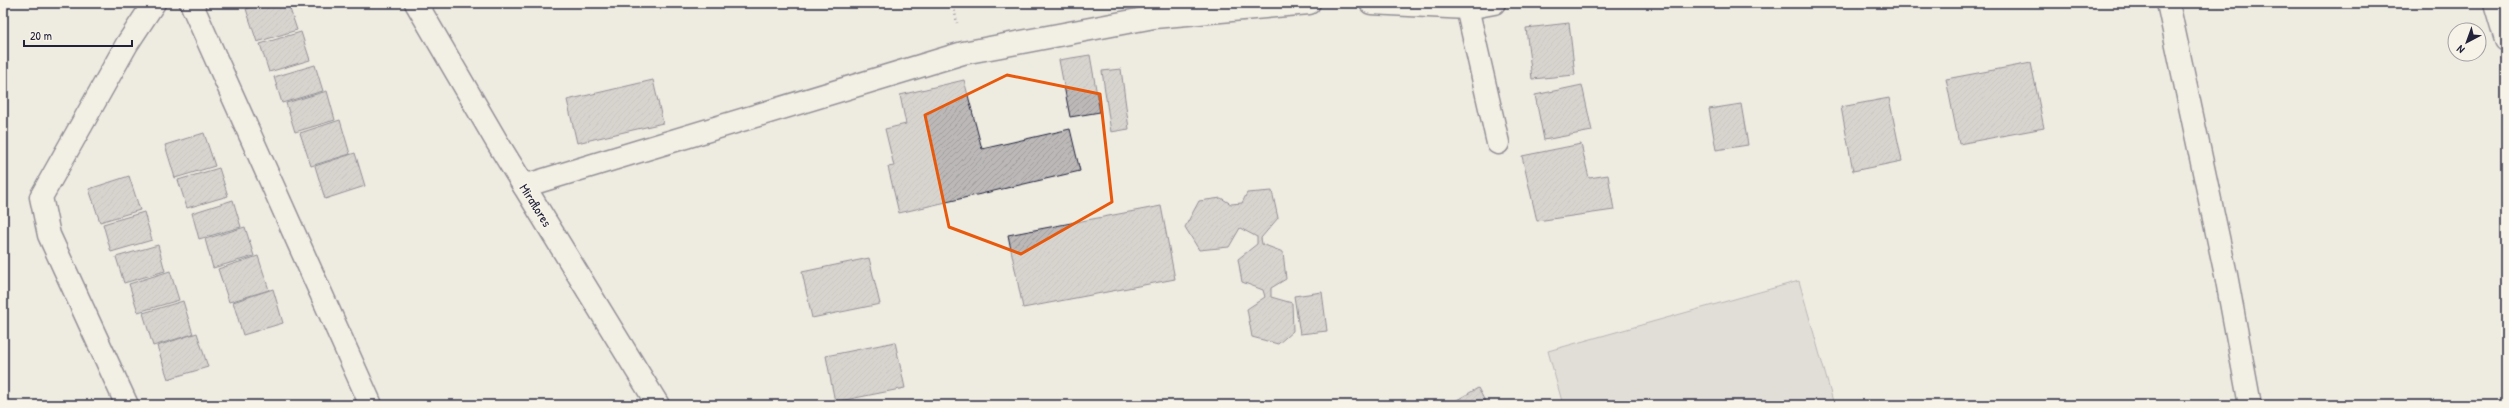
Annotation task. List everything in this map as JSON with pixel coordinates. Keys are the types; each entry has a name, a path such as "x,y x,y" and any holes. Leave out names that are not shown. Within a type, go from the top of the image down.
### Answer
{"street":[{"path":"127,405 49,235 41,197 127,44 154,3"},
{"path":"191,3 371,405"},
{"name":"Miraflores","path":"416,3 524,186 658,405"},
{"path":"524,186 963,53 1154,17 1309,3"},
{"path":"1371,3 1466,5 1494,3"},
{"path":"2168,3 2226,275 2250,405"},
{"path":"2495,3 2506,40"},
{"path":"1466,5 1498,143"}],"highlighted area":[{"path":"1007,75 1100,94 1112,202 1021,254 949,227 925,115"}],"shaded area":[{"path":"1799,281 1834,405 1563,405 1548,351"}],"building":[{"path":"265,3 288,3 297,30 257,42 246,9"},
{"path":"1569,23 1575,75 1532,79 1526,28"},
{"path":"301,32 310,60 269,72 260,44"},
{"path":"1090,55 1100,112 1070,117 1059,60"},
{"path":"2031,63 2044,128 1959,144 1946,79"},
{"path":"315,65 323,91 282,103 274,77"},
{"path":"1121,69 1129,129 1111,132 1102,71"},
{"path":"653,80 663,123 577,143 567,100"},
{"path":"964,80 982,149 1070,129 1080,171 899,213 888,167 894,166 885,129 906,124 900,95"},
{"path":"1582,85 1592,131 1544,140 1535,95"},
{"path":"327,91 335,120 295,132 286,103"},
{"path":"1889,98 1902,161 1853,171 1841,107"},
{"path":"1741,104 1748,145 1716,150 1709,109"},
{"path":"340,120 350,154 311,166 300,133"},
{"path":"204,133 215,166 175,178 165,145"},
{"path":"1581,144 1589,178 1608,175 1614,210 1537,221 1522,156"},
{"path":"355,153 365,186 325,199 315,166"},
{"path":"219,168 228,196 187,208 178,180"},
{"path":"129,176 140,210 100,222 89,189"},
{"path":"1272,191 1278,218 1261,238 1262,244 1283,252 1286,279 1271,288 1271,297 1292,303 1293,331 1278,344 1252,337 1247,309 1265,297 1263,290 1242,282 1238,259 1257,244 1257,237 1240,228 1229,247 1199,250 1185,227 1199,201 1221,198 1231,204 1242,203 1247,193"},
{"path":"233,200 241,227 199,239 192,213"},
{"path":"1161,206 1175,279 1023,308 1008,235"},
{"path":"144,212 152,240 111,252 103,224"},
{"path":"245,227 254,256 213,268 205,239"},
{"path":"158,245 165,271 124,283 116,257"},
{"path":"258,256 269,290 229,302 218,269"},
{"path":"869,258 880,304 812,318 802,272"},
{"path":"170,271 179,300 138,312 129,284"},
{"path":"273,289 283,323 243,335 233,302"},
{"path":"1322,292 1327,331 1300,334 1294,296"},
{"path":"183,301 193,334 153,346 143,313"},
{"path":"197,333 208,367 168,379 157,346"},
{"path":"895,342 905,388 835,402 826,356"},
{"path":"1478,388 1487,405 1448,405"}]}
